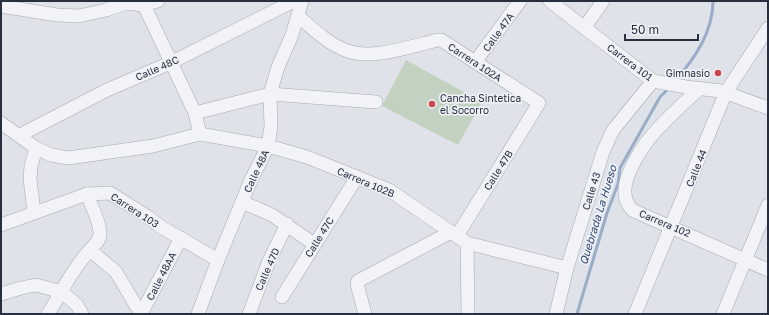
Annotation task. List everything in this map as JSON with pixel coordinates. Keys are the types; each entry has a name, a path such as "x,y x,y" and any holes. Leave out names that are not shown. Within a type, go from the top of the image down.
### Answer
{"street":[{"path":"1,6 57,15 79,16 106,10 126,3 158,1"},
{"name":"Calle 48C","path":"20,135 107,90 170,63 294,1"},
{"name":"Calle 48A","path":"198,314 250,182 268,146 271,127 270,94 278,67 292,35 302,1"},
{"name":"Calle 47A","path":"475,62 520,1"},
{"name":"Carrera 101","path":"550,1 653,81 726,92 768,108"},
{"path":"584,28 603,1"},
{"path":"142,3 195,114 200,134"},
{"name":"Carrera 102A","path":"298,16 327,39 344,50 352,52 365,54 388,52 438,40 444,42 539,103"},
{"name":"Calle 44","path":"635,314 726,92 768,28"},
{"name":"Calle 43","path":"556,314 567,268 603,152 613,130 653,81"},
{"name":"Carrera 102","path":"692,88 654,133 637,157 627,178 624,192 627,204 632,210 768,270"},
{"path":"195,114 270,94 376,102"},
{"name":"Calle 47B","path":"458,237 539,103"},
{"name":"Carrera 102B","path":"2,124 20,135 36,148 51,155 68,158 153,146 200,134 268,146 307,157 393,192 458,237 567,268"},
{"path":"34,212 30,179 31,166 36,148"},
{"name":"Calle 47C","path":"282,297 357,177"},
{"name":"Carrera 103","path":"1,225 87,194 110,193 161,227 218,260"},
{"path":"48,314 62,292 66,280 98,241 100,233 87,194"},
{"path":"242,202 272,215 314,244"},
{"path":"723,314 768,204"},
{"name":"Calle 47D","path":"249,314 269,261 287,224"},
{"path":"365,314 357,284 358,281 458,237 468,314"},
{"name":"Calle 48AA","path":"141,314 180,238"},
{"path":"90,250 116,272 141,314"},
{"path":"1,294 36,285 62,292 77,305 82,314"}],"green space":[{"name":"Cancha Sintetica el Socorro","path":"406,60 482,102 458,145 382,106"}],"waterway":[{"name":"Quebrada La Hueso","path":"675,81 702,44 710,23 713,1"},
{"name":"Quebrada La Hueso","path":"577,314 607,213 618,184 620,168 660,97 669,88"}],"place":[{"name":"Gimnasio","path":"718,73"},
{"name":"Cancha Sintetica el Socorro","path":"432,104"}]}
